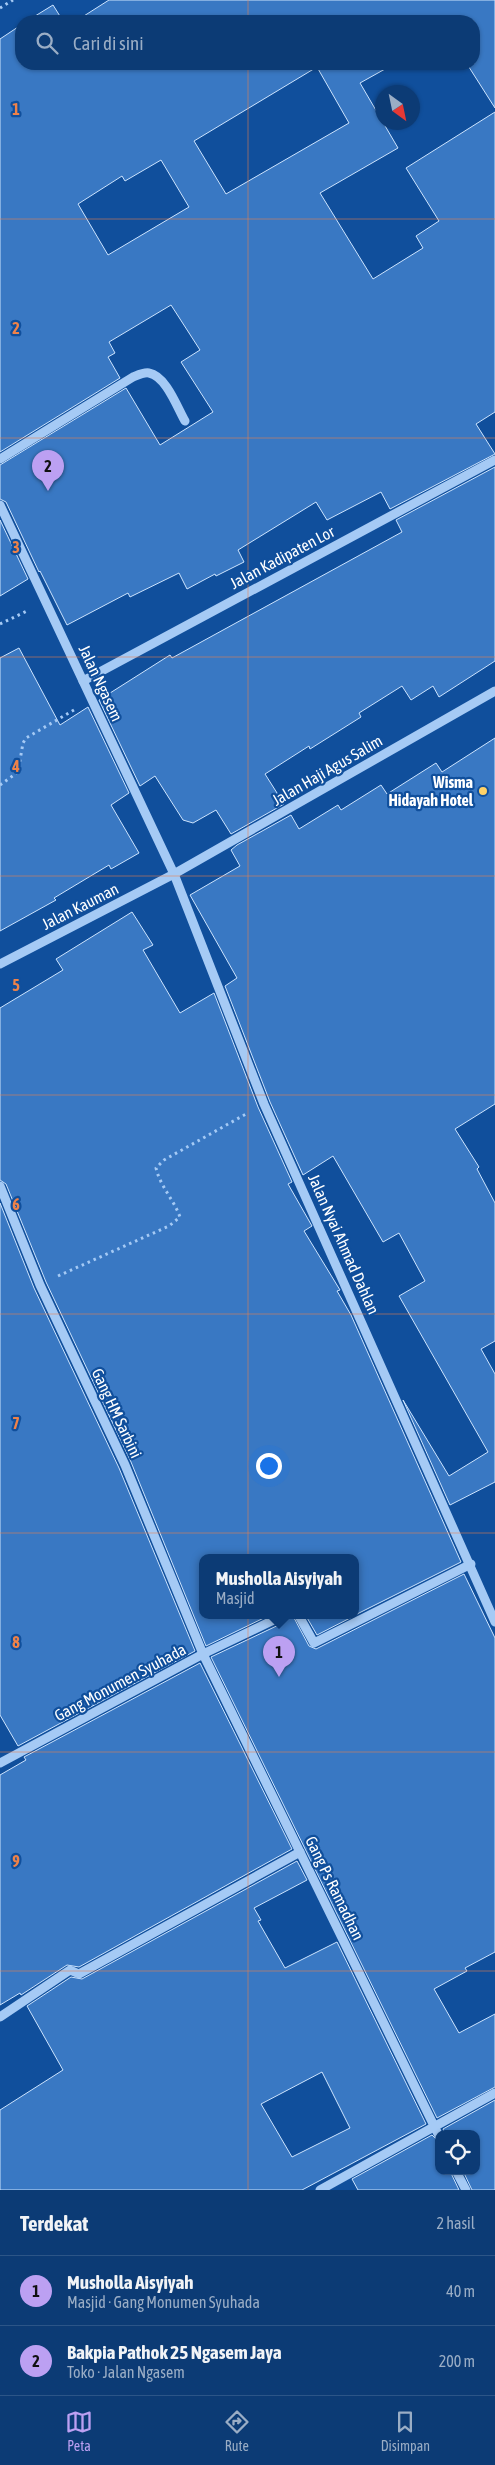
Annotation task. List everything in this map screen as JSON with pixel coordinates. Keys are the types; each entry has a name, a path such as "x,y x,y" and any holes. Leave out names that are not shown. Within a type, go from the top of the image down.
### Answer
{"street":[{"path":"0,458 133,377 142,374 150,373 162,380 185,421"},
{"name":"Jalan Kadipaten Lor","path":"83,681 495,460"},
{"name":"Jalan Ngasem","path":"0,505 174,874"},
{"name":"Jalan Haji Agus Salim","path":"174,874 495,691"},
{"name":"Jalan Kauman","path":"0,964 174,874"},
{"name":"Jalan Nyai Ahmad Dahlan","path":"174,874 264,1104 471,1564 495,1622"},
{"name":"Gang HM Sarbini","path":"0,1186 3,1202 125,1465 204,1654"},
{"path":"301,1619 314,1643 471,1564"},
{"name":"Gang Monumen Syuhada","path":"0,1763 204,1654 276,1619"},
{"name":"Gang Ps Ramadhan","path":"204,1654 436,2130"},
{"path":"0,2017 70,1970 79,1974 300,1852"},
{"path":"320,2190 433,2125 495,2093"},
{"path":"458,2175 466,2190"}],"path":[{"path":"0,8 13,0"},
{"path":"0,624 46,602"},
{"path":"0,785 18,772 26,738 92,700"},
{"path":"40,1285 169,1226 180,1217 158,1177 156,1168 164,1160 264,1104"}],"building":[{"path":"109,0 495,0 495,108 471,70 480,70 480,15 85,15"},
{"path":"53,5 59,15 37,15"},
{"path":"15,29 15,70 312,70 194,141 226,194 349,123 319,70 383,70 360,83 375,109 375,130 387,130 398,148 320,193 373,279 423,248 416,236 439,221 406,168 495,112 495,412 476,424 495,454 390,509 381,492 327,520 316,502 238,550 244,562 216,576 215,574 187,589 179,573 130,597 128,593 67,625 39,572 6,502 0,499 0,465 126,388 160,445 213,412 181,362 200,350 171,305 109,342 115,353 108,357 120,378 0,452 0,39","holes":["161,160 189,207 108,255 78,204 122,176 125,181"]},
{"path":"495,467 495,661 439,697 433,686 411,700 402,686 359,713 361,717 310,749 309,746 265,774 284,804 231,834 216,810 193,823 183,820 155,776 140,786 99,700 170,655 172,658 402,532 396,520"},
{"path":"0,520 28,579 0,596"},
{"path":"19,648 60,725 88,707 129,793 111,805 139,853 111,869 109,865 54,898 56,900 0,931 0,658"},
{"path":"495,738 495,1104 455,1129 479,1167 477,1169 495,1203 495,1341 481,1349 495,1374 495,1482 450,1505 403,1400 449,1476 488,1452 399,1296 425,1281 399,1233 383,1242 333,1156 303,1175 270,1102 225,986 237,978 190,895 240,866 231,850 237,845 291,815 299,829 338,805 341,810 381,785 387,794 436,763 442,772"},
{"path":"132,912 153,945 143,950 180,1013 214,993 258,1107 292,1182 288,1184 312,1226 304,1231 340,1290 337,1291 351,1315 461,1562 359,1613 359,1554 199,1554 199,1619 262,1619 206,1646 131,1462 46,1282 6,1184 0,1180 0,1008 63,970 56,959"},
{"path":"0,1203 34,1288 119,1468 195,1651 18,1746 0,1715"},
{"path":"464,1574 495,1638 495,1952 465,1968 467,1971 434,1989 459,2033 495,2014 495,2087 437,2118 211,1657 285,1622 286,1619 295,1619 309,1646 316,1649"},
{"path":"308,1619 348,1619 317,1635"},
{"path":"200,1663 292,1849 79,1967 67,1965 21,1995 20,1993 0,2005 0,1775 26,1760 24,1757"},
{"path":"297,1861 307,1880 254,1908 261,1920 258,1921 285,1968 337,1942 426,2124 302,2190 0,2190 0,2110 63,2070 27,2006 71,1977 82,1979","holes":["322,2072 350,2128 292,2157 261,2104"]},
{"path":"495,2100 495,2190 472,2190 465,2175 480,2175 480,2130 443,2129"},
{"path":"432,2135 435,2138 435,2175 452,2175 459,2190 358,2190 352,2179"}],"place":[{"name":"Bakpia Pathok 25 Ngasem Jaya","path":"48,491"},
{"name":"Wisma Hidayah Hotel","path":"483,791"},
{"name":"Musholla Aisyiyah","path":"279,1677"}]}
